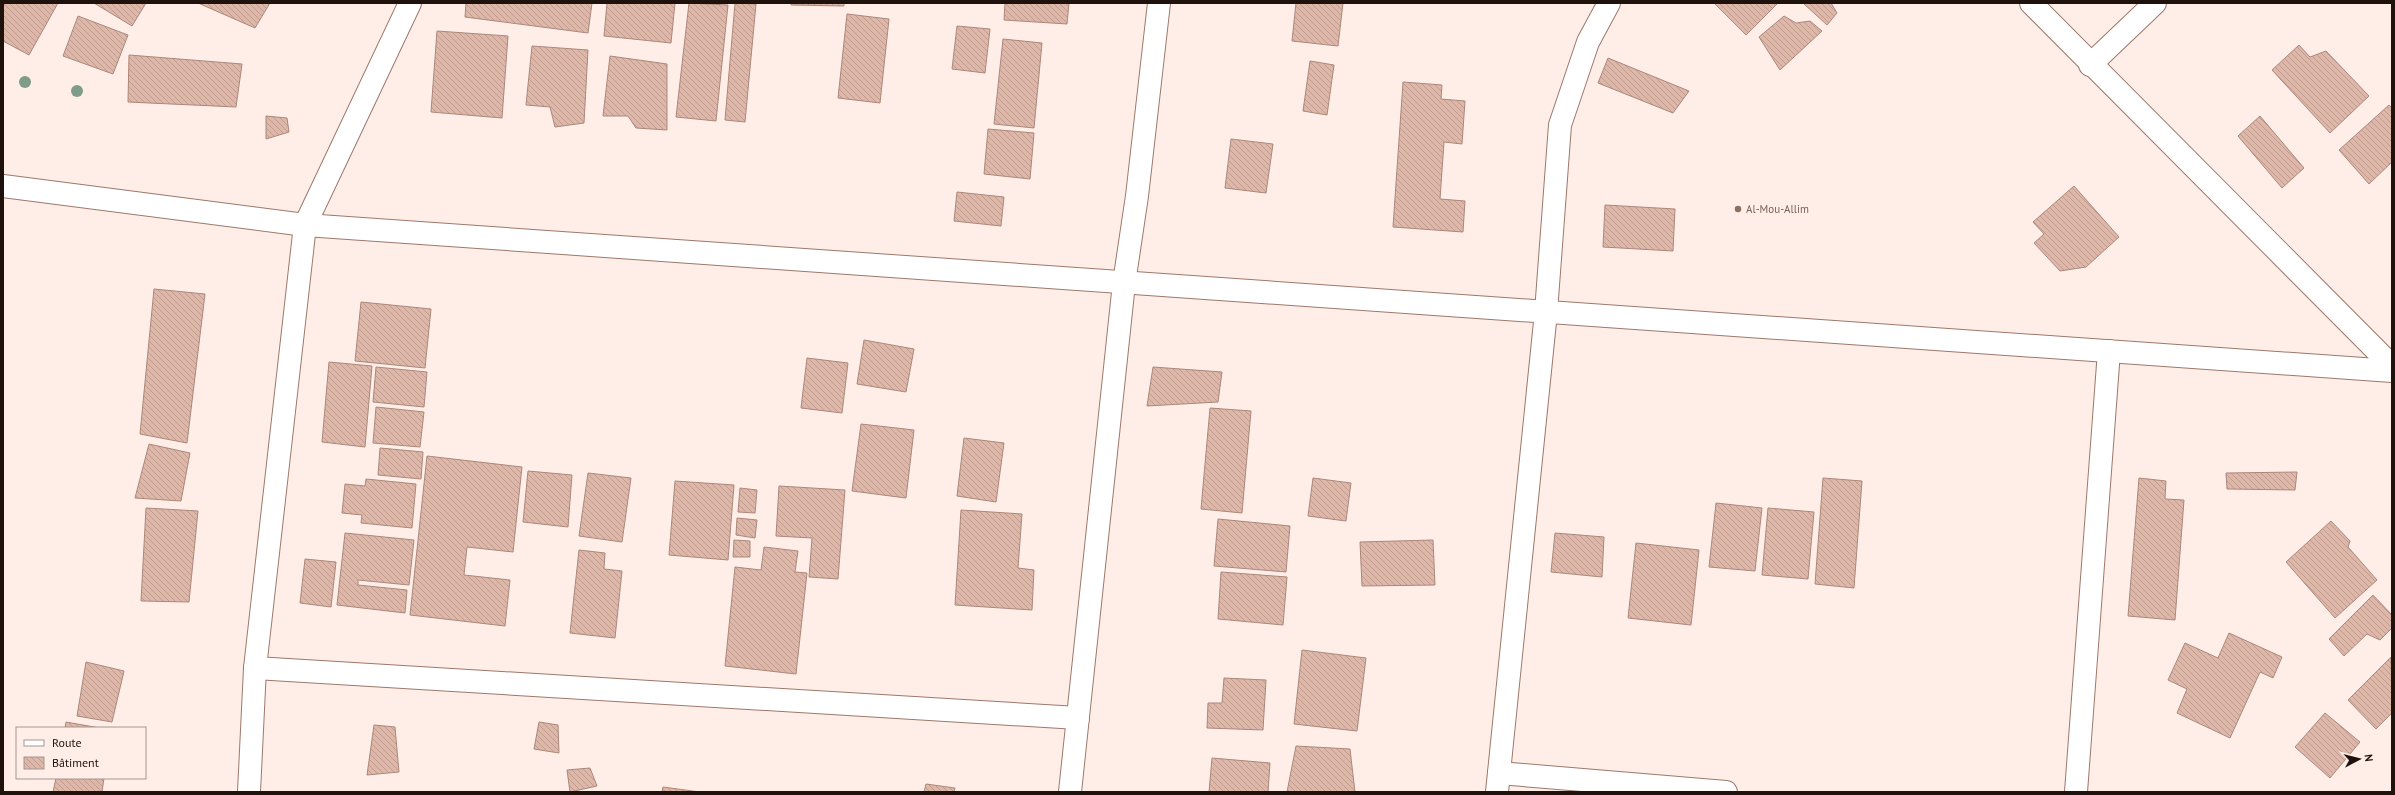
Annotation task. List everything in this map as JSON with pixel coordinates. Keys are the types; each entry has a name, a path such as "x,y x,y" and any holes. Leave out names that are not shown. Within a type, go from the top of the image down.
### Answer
{"street":[{"path":"249,792 255,668 305,225 410,3"},
{"path":"1070,792 1124,283 1137,196 1159,3"},
{"path":"1609,3 1588,42 1560,125 1546,312 1498,783 1726,792"},
{"path":"2031,3 2090,65 2392,366"},
{"path":"2090,65 2154,3"},
{"path":"3,186 305,225 2392,371"},
{"path":"2076,792 2109,352"},
{"path":"255,668 1078,718"}],"building":[{"path":"3,3 58,3 29,55 3,41"},
{"path":"94,3 146,3 132,26"},
{"path":"198,3 270,3 255,28"},
{"path":"466,3 592,3 588,33 465,17"},
{"path":"607,3 675,3 671,43 604,36"},
{"path":"689,3 728,5 716,121 676,117"},
{"path":"735,3 756,4 745,122 725,120"},
{"path":"791,3 844,3 844,6 791,5"},
{"path":"1005,3 1069,3 1067,24 1004,20"},
{"path":"1296,3 1343,3 1338,46 1292,41"},
{"path":"1714,3 1778,3 1746,35"},
{"path":"1803,3 1831,3 1837,13 1827,25"},
{"path":"847,14 889,19 880,103 838,98"},
{"path":"78,16 128,35 113,74 63,56"},
{"path":"1784,16 1796,23 1810,21 1822,31 1780,70 1759,37"},
{"path":"957,26 990,29 985,73 952,69"},
{"path":"437,31 508,36 502,118 431,112"},
{"path":"1003,39 1042,43 1034,128 994,124"},
{"path":"2299,45 2310,57 2326,51 2369,96 2330,133 2272,70"},
{"path":"532,46 588,50 584,123 555,127 550,107 526,105"},
{"path":"129,55 242,64 236,107 128,102"},
{"path":"610,56 667,64 667,130 636,128 628,116 603,116"},
{"path":"1608,58 1689,91 1673,113 1598,83"},
{"path":"1310,61 1334,65 1327,115 1303,111"},
{"path":"1403,82 1442,85 1441,99 1465,101 1462,144 1444,142 1440,199 1465,201 1463,232 1393,227"},
{"path":"2389,105 2392,108 2392,162 2369,184 2339,150"},
{"path":"266,116 287,118 289,132 266,139"},
{"path":"2260,116 2304,168 2282,188 2238,136"},
{"path":"988,129 1034,133 1030,179 984,174"},
{"path":"1231,139 1273,144 1266,193 1225,188"},
{"path":"2074,186 2119,237 2086,267 2060,271 2034,243 2044,234 2033,222"},
{"path":"957,192 1004,197 1001,226 954,221"},
{"path":"1605,205 1675,209 1673,251 1603,247"},
{"path":"154,289 205,294 187,443 140,434"},
{"path":"361,302 431,309 425,368 355,361"},
{"path":"864,340 914,349 906,392 857,384"},
{"path":"807,358 848,363 842,413 801,408"},
{"path":"329,362 372,366 365,447 322,442"},
{"path":"376,367 427,372 424,407 373,402"},
{"path":"1153,367 1222,372 1218,402 1147,406"},
{"path":"376,407 424,412 420,447 373,443"},
{"path":"1210,408 1251,411 1242,513 1201,509"},
{"path":"861,424 914,430 906,498 852,491"},
{"path":"964,438 1004,443 996,502 957,496"},
{"path":"149,444 190,453 181,501 135,498"},
{"path":"380,448 423,452 421,479 378,475"},
{"path":"427,456 522,467 513,552 467,547 464,575 510,580 505,626 410,615"},
{"path":"528,471 572,475 568,527 523,522"},
{"path":"2297,472 2295,490 2227,489 2226,473"},
{"path":"588,473 631,478 622,542 579,536"},
{"path":"1313,478 1351,483 1346,521 1308,516"},
{"path":"1823,478 1862,481 1854,588 1815,584"},
{"path":"2139,478 2166,481 2165,499 2184,500 2175,620 2128,616"},
{"path":"366,479 416,484 412,528 361,523 362,515 342,513 345,484 365,486"},
{"path":"675,481 734,485 728,560 669,555"},
{"path":"779,486 845,490 838,579 809,577 812,538 776,536"},
{"path":"740,488 757,490 755,513 738,512"},
{"path":"1716,503 1762,508 1755,571 1709,567"},
{"path":"146,508 198,511 189,602 141,601"},
{"path":"1768,508 1814,512 1808,579 1762,575"},
{"path":"961,510 1022,514 1018,568 1034,570 1032,610 955,605"},
{"path":"737,518 757,520 755,538 736,535"},
{"path":"1218,519 1290,526 1286,572 1214,566"},
{"path":"2331,521 2350,541 2348,547 2377,580 2335,618 2286,562"},
{"path":"345,533 414,540 409,585 358,580 358,585 407,590 405,613 337,605"},
{"path":"1555,533 1604,537 1602,577 1551,572"},
{"path":"734,540 750,541 750,557 733,557"},
{"path":"1433,540 1435,585 1362,586 1360,542"},
{"path":"1636,543 1699,550 1691,625 1628,618"},
{"path":"764,547 798,551 795,572 807,573 796,674 725,666 735,567 761,570"},
{"path":"579,550 605,553 604,569 622,571 615,638 570,633"},
{"path":"305,559 336,562 331,607 300,603"},
{"path":"1221,572 1287,577 1283,625 1218,619"},
{"path":"2373,595 2392,615 2392,628 2380,640 2367,634 2344,656 2329,639"},
{"path":"2229,633 2282,657 2273,678 2260,672 2230,738 2177,713 2187,689 2168,680 2185,643 2218,658"},
{"path":"1302,650 1366,658 1357,731 1294,724"},
{"path":"2391,657 2392,713 2376,729 2348,700"},
{"path":"86,662 124,671 112,722 77,716"},
{"path":"1224,678 1266,680 1263,730 1207,728 1208,703 1222,703"},
{"path":"2325,713 2360,742 2330,778 2295,747"},
{"path":"66,722 94,727 65,727"},
{"path":"539,722 558,725 559,753 534,749"},
{"path":"374,725 395,727 399,772 367,775"},
{"path":"1296,746 1350,749 1355,792 1287,792"},
{"path":"1212,758 1270,763 1268,792 1209,792"},
{"path":"590,768 597,786 570,792 567,770"},
{"path":"56,779 104,779 102,792 53,792"},
{"path":"926,784 955,788 954,792 924,792"},
{"path":"663,787 700,792 662,792"}],"place":[{"name":"Al-Mou-Allim","path":"1738,209"}]}
